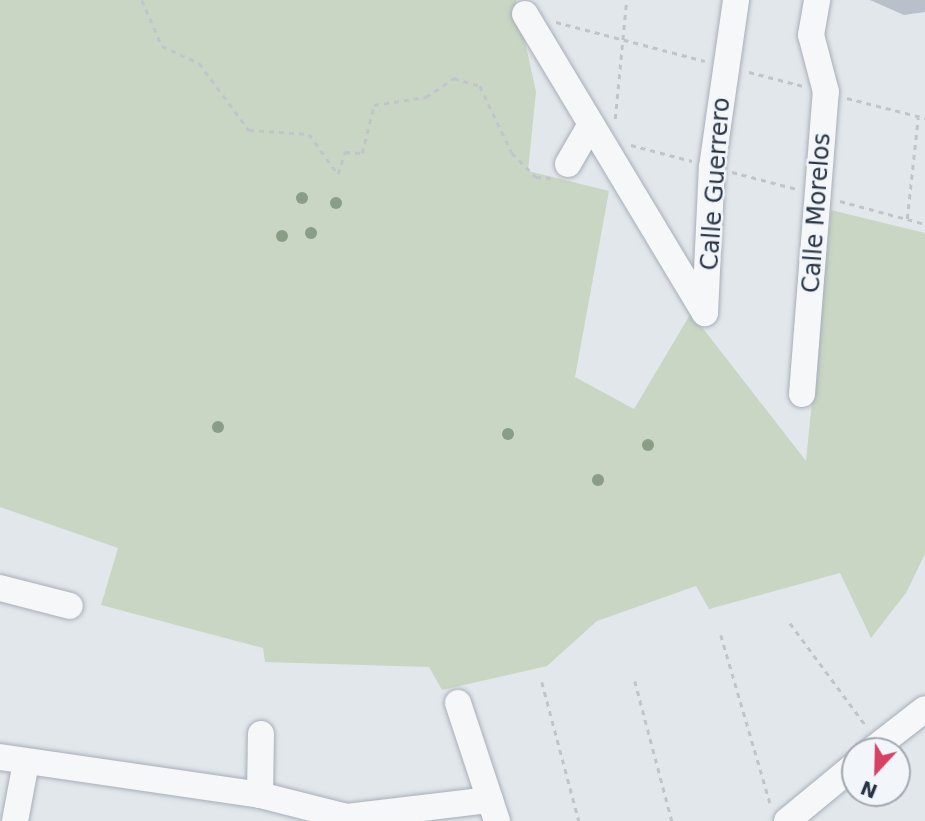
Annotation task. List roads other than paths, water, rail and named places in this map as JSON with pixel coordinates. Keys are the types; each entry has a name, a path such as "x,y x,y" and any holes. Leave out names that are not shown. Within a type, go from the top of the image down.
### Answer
{"street":[{"name":"Calle Guerrero","path":"591,124 610,146 705,313 712,167 736,0"},
{"name":"Calle Morelos","path":"802,394 820,196 825,92 811,35 817,0"},
{"path":"525,14 591,124 568,164"},
{"path":"0,587 70,606"},
{"path":"0,757 260,795 347,817 494,811 458,703"},
{"path":"888,737 925,709"},
{"path":"260,795 261,734"},
{"path":"15,821 26,762"},
{"path":"779,815 841,774"}]}
